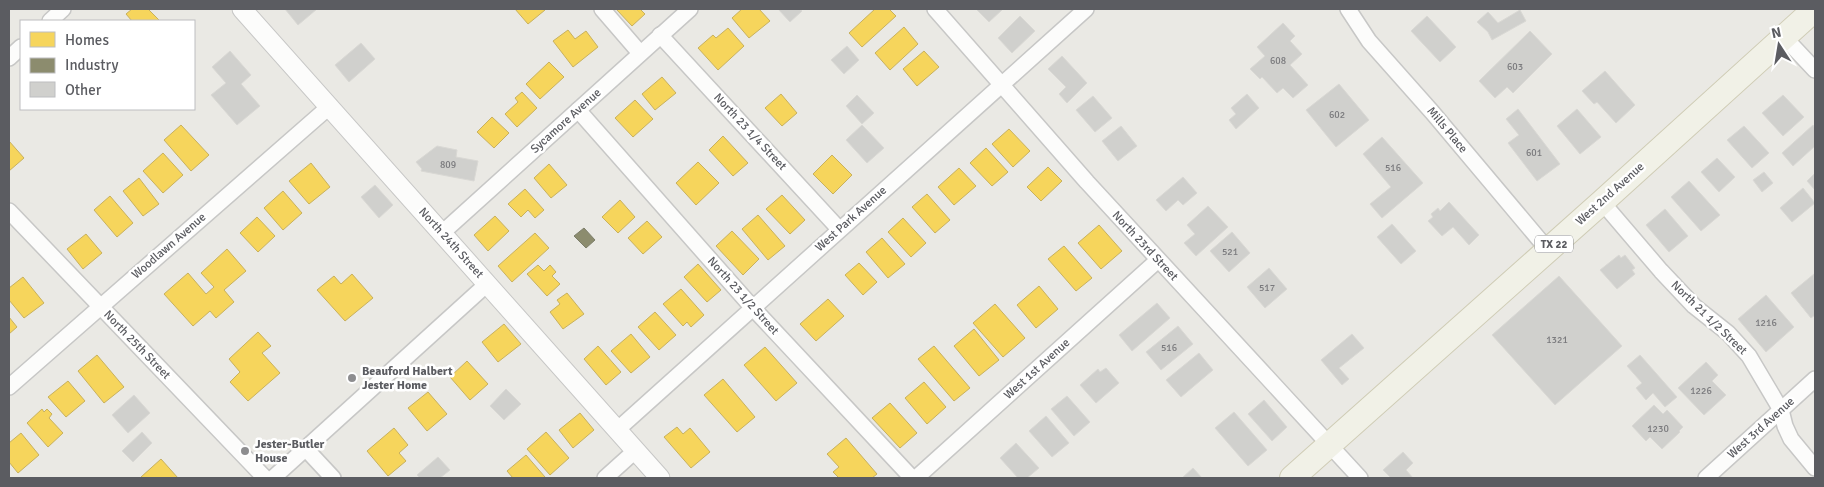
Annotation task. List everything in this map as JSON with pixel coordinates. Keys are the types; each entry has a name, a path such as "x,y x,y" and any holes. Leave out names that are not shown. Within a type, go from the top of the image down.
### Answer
{"main road":[{"name":"West 2nd Avenue","path":"1292,478 1815,9"}],"street":[{"path":"51,20 64,9"},
{"name":"North 24th Street","path":"242,9 660,478"},
{"path":"602,9 640,53"},
{"name":"Sycamore Avenue","path":"442,233 690,9"},
{"name":"North 23rd Street","path":"935,9 1087,182 1360,478"},
{"name":"West Park Avenue","path":"617,430 1086,9"},
{"name":"Mills Place","path":"1348,9 1369,41 1432,112 1548,250"},
{"name":"North 23 1/4 Street","path":"660,35 839,229"},
{"path":"1784,37 1815,70"},
{"path":"9,58 20,48"},
{"name":"Woodlawn Avenue","path":"9,387 330,106"},
{"name":"North 23 1/2 Street","path":"578,110 752,307 914,478"},
{"name":"North 21 1/2 Street","path":"1602,202 1661,271 1694,306 1728,333 1749,356 1781,410 1791,439 1815,468"},
{"name":"North 25th Street","path":"9,210 265,478"},
{"name":"West 1st Avenue","path":"914,478 1158,260"},
{"path":"273,478 487,284"},
{"name":"West 3rd Avenue","path":"1706,478 1815,378"},
{"path":"306,449 333,478"},
{"path":"605,478 635,451"}],"building: Homes":[{"path":"132,9 148,9 159,20 131,20 126,14"},
{"path":"515,9 545,9 545,10 528,24"},
{"path":"616,9 640,9 645,14 632,26"},
{"path":"742,9 759,9 770,21 749,38 732,18"},
{"path":"875,9 889,9 896,16 862,47 849,33"},
{"path":"904,27 918,44 890,70 875,53"},
{"path":"728,28 744,46 718,70 698,48 713,35 716,38"},
{"path":"568,30 575,39 586,31 598,47 573,67 553,41"},
{"path":"924,51 939,67 917,86 903,69"},
{"path":"549,62 564,77 540,99 526,84"},
{"path":"662,77 676,93 655,110 642,94"},
{"path":"522,92 537,108 517,127 505,114 518,102 515,98"},
{"path":"781,94 797,113 782,126 765,108"},
{"path":"635,100 653,119 633,137 615,118"},
{"path":"492,117 509,133 494,148 477,132"},
{"path":"181,125 209,155 191,171 164,140"},
{"path":"1009,129 1030,151 1013,167 992,144"},
{"path":"723,136 748,163 733,176 709,150"},
{"path":"9,141 24,158 9,171"},
{"path":"986,148 1008,172 992,186 970,163"},
{"path":"163,153 183,175 163,193 143,171"},
{"path":"832,155 852,175 833,194 813,174"},
{"path":"698,162 719,183 696,205 676,183"},
{"path":"311,163 330,187 309,204 289,181"},
{"path":"549,164 567,185 551,198 534,178"},
{"path":"1048,167 1062,181 1041,201 1027,187"},
{"path":"959,168 976,186 954,205 938,187"},
{"path":"139,178 159,204 143,216 123,191"},
{"path":"525,189 544,210 535,218 528,210 521,217 508,204"},
{"path":"283,191 302,213 283,230 264,208"},
{"path":"927,194 950,220 935,233 912,207"},
{"path":"782,195 805,220 790,234 766,209"},
{"path":"110,196 133,223 117,237 94,210"},
{"path":"620,200 635,217 618,233 602,217"},
{"path":"758,215 785,246 768,260 742,229"},
{"path":"495,216 509,231 488,251 474,235"},
{"path":"257,217 275,236 258,252 240,233"},
{"path":"903,218 926,243 911,257 888,232"},
{"path":"647,221 662,237 643,254 628,238"},
{"path":"1099,225 1122,251 1101,269 1078,243"},
{"path":"732,231 759,259 743,275 716,246"},
{"path":"535,233 549,248 512,282 498,266"},
{"path":"86,234 102,253 83,269 67,249"},
{"path":"882,238 905,264 888,278 866,252"},
{"path":"1064,246 1092,278 1076,291 1048,259"},
{"path":"227,249 246,271 224,290 234,302 216,318 210,311 193,326 164,294 188,273 206,294 214,287 201,273"},
{"path":"859,263 877,282 863,295 845,275"},
{"path":"698,264 721,290 707,302 684,277"},
{"path":"538,265 544,271 550,265 556,272 552,276 560,284 547,296 527,274"},
{"path":"352,274 373,298 345,321 317,290 334,276 341,284"},
{"path":"23,277 44,303 24,318 9,300 9,288"},
{"path":"1039,286 1058,309 1036,328 1017,305"},
{"path":"681,289 704,315 691,327 687,322 683,326 663,304"},
{"path":"567,293 584,314 563,329 550,312 560,304 557,300"},
{"path":"828,299 844,316 816,341 800,324"},
{"path":"995,304 1025,338 1003,357 973,323"},
{"path":"655,312 676,335 659,350 638,327"},
{"path":"9,317 17,327 9,334"},
{"path":"504,324 521,344 498,362 482,342"},
{"path":"974,329 999,360 979,376 954,346"},
{"path":"258,332 271,346 262,353 280,373 248,401 230,382 240,372 229,359"},
{"path":"631,334 650,357 631,373 611,351"},
{"path":"598,346 621,372 606,385 584,359"},
{"path":"934,346 970,388 954,401 918,359"},
{"path":"765,347 797,383 776,401 744,365"},
{"path":"97,355 124,387 104,403 78,371"},
{"path":"467,361 488,384 470,400 450,377"},
{"path":"723,379 755,417 737,432 704,395"},
{"path":"68,381 85,401 66,417 48,397"},
{"path":"924,382 946,407 927,424 905,398"},
{"path":"428,392 447,414 427,431 408,408"},
{"path":"890,403 917,433 900,448 872,418"},
{"path":"42,409 44,412 47,409 52,414 49,418 63,433 48,447 27,423"},
{"path":"580,413 594,430 573,448 559,430"},
{"path":"677,427 683,434 690,428 710,452 691,468 664,437"},
{"path":"394,428 408,445 399,453 406,461 388,476 367,451"},
{"path":"546,432 569,458 550,475 527,449"},
{"path":"21,433 39,455 18,473 9,462 9,443"},
{"path":"846,438 877,474 872,478 839,478 833,472 839,467 827,454"},
{"path":"526,455 545,477 513,478 507,471"},
{"path":"161,459 178,478 141,477"}],"building: Industry":[{"path":"584,228 595,240 586,248 574,236"}],"building: Other":[{"path":"285,9 317,9 298,25"},
{"path":"778,9 799,9 802,11 790,22"},
{"path":"976,9 1003,9 989,22"},
{"path":"1520,10 1526,21 1492,40 1488,32 1477,22 1488,12 1498,23"},
{"path":"1020,16 1035,31 1012,53 998,38"},
{"path":"1427,16 1456,47 1440,62 1411,31"},
{"path":"1283,23 1295,36 1290,41 1302,54 1290,65 1308,85 1293,98 1283,88 1277,93 1262,77 1260,79 1250,69 1265,56 1257,47"},
{"path":"1530,31 1552,54 1513,93 1507,87 1495,98 1479,81"},
{"path":"361,43 375,59 349,82 335,65"},
{"path":"847,46 859,60 844,74 831,60"},
{"path":"230,51 251,75 241,84 260,106 237,125 211,95 226,83 212,67"},
{"path":"1062,56 1087,83 1067,103 1059,94 1066,87 1048,69"},
{"path":"1605,71 1635,105 1616,123 1597,102 1594,104 1582,91"},
{"path":"1339,84 1369,120 1336,147 1306,110"},
{"path":"1247,94 1259,108 1236,129 1229,120 1236,114 1231,108"},
{"path":"857,95 874,113 862,124 846,106"},
{"path":"1783,95 1804,117 1783,136 1762,113"},
{"path":"1093,96 1112,118 1095,132 1076,110"},
{"path":"1518,109 1560,164 1537,181 1508,143 1519,135 1506,119"},
{"path":"1577,109 1601,137 1580,154 1557,126"},
{"path":"862,125 884,148 867,163 846,140"},
{"path":"1813,125 1815,128 1815,146 1793,166 1782,153"},
{"path":"1121,126 1137,146 1118,161 1102,141"},
{"path":"1744,126 1769,153 1752,168 1727,140"},
{"path":"1382,137 1423,183 1382,218 1370,204 1391,187 1363,154"},
{"path":"437,146 457,150 456,157 478,161 474,181 421,171 422,169 416,162"},
{"path":"1717,158 1735,177 1719,192 1701,172"},
{"path":"1764,172 1773,183 1762,192 1753,180"},
{"path":"1815,173 1815,190 1807,181"},
{"path":"1183,177 1197,193 1183,205 1178,200 1166,211 1156,200"},
{"path":"1689,181 1720,215 1701,231 1671,197"},
{"path":"375,185 393,205 379,218 361,197"},
{"path":"1803,188 1815,203 1792,222 1780,208"},
{"path":"1449,202 1479,235 1469,245 1453,227 1442,236 1428,221 1433,217 1431,214 1438,208 1440,211"},
{"path":"1208,206 1228,227 1196,256 1184,243 1195,234 1187,225"},
{"path":"1665,209 1688,236 1669,252 1646,225"},
{"path":"1392,224 1416,251 1401,264 1377,237"},
{"path":"1232,232 1250,253 1229,272 1210,251"},
{"path":"1619,255 1621,258 1625,255 1635,268 1632,270 1635,274 1617,289 1600,270"},
{"path":"1269,268 1287,289 1265,308 1247,287"},
{"path":"1814,274 1815,315 1811,318 1791,293"},
{"path":"1559,276 1622,346 1555,405 1492,335"},
{"path":"1766,295 1794,327 1766,352 1738,319"},
{"path":"1157,303 1170,318 1132,351 1119,335"},
{"path":"1178,326 1193,344 1161,370 1146,352"},
{"path":"1352,334 1364,348 1339,368 1349,379 1342,385 1321,360"},
{"path":"1199,353 1213,370 1181,397 1166,380"},
{"path":"1640,355 1677,397 1665,407 1653,393 1646,400 1636,388 1642,383 1627,366"},
{"path":"1706,362 1718,375 1712,381 1726,395 1704,415 1678,388"},
{"path":"1106,368 1119,383 1096,403 1080,385 1098,369 1100,372"},
{"path":"506,389 521,404 504,420 490,406"},
{"path":"134,395 150,413 128,433 112,415"},
{"path":"1067,396 1090,422 1074,436 1051,409"},
{"path":"1264,400 1287,427 1272,441 1248,414"},
{"path":"1654,405 1663,414 1667,410 1683,427 1662,449 1650,437 1646,441 1632,426"},
{"path":"1234,412 1267,450 1248,466 1215,428"},
{"path":"1046,416 1069,443 1052,457 1029,431"},
{"path":"142,432 152,443 133,462 122,451"},
{"path":"1016,443 1039,468 1027,478 1018,478 1000,458"},
{"path":"1403,452 1413,463 1406,470 1413,478 1391,478 1383,470"},
{"path":"438,457 450,470 440,478 420,478 417,475"},
{"path":"1193,468 1202,478 1182,478"}],"place":[{"name":"Beauford Halbert Jester Home","path":"352,378"},
{"name":"Jester-Butler House","path":"245,451"}]}
